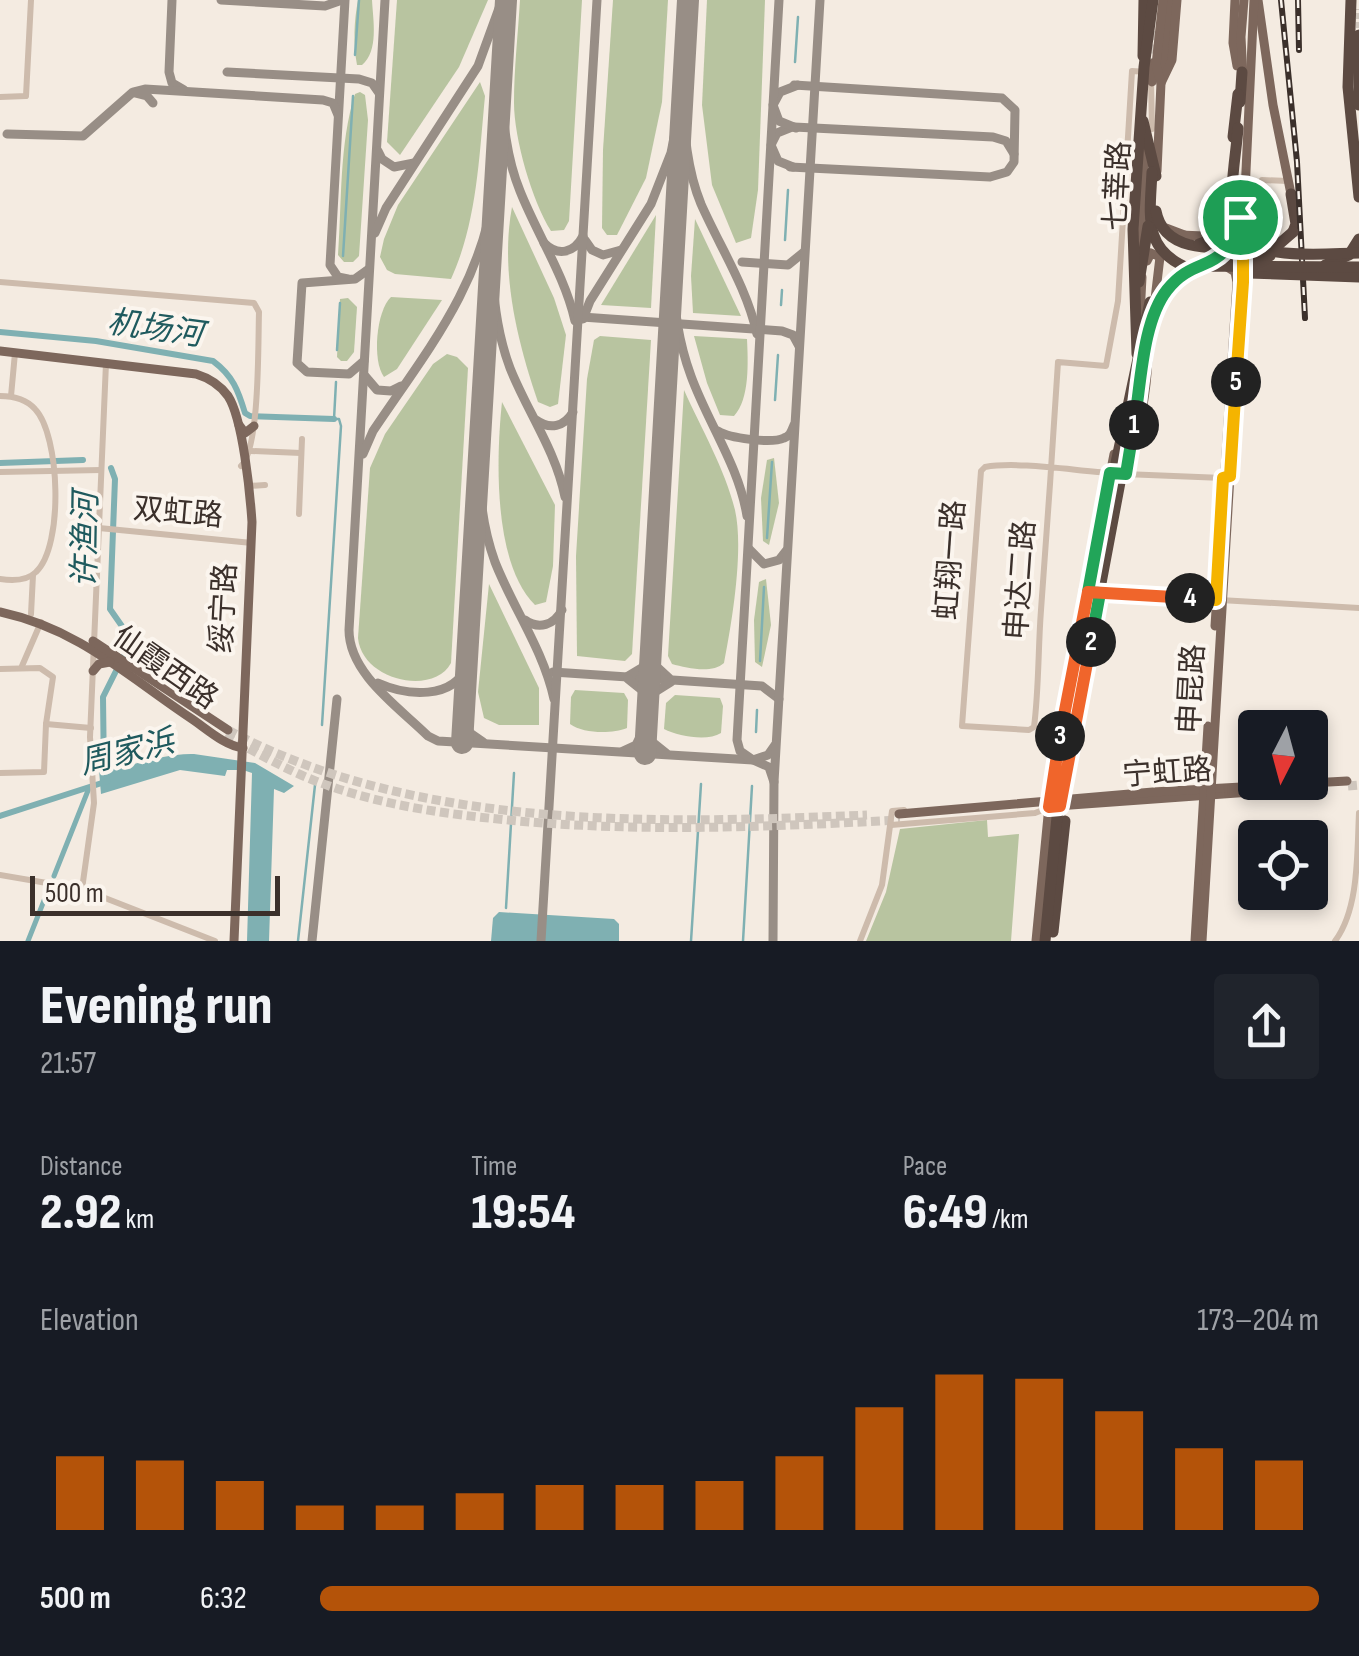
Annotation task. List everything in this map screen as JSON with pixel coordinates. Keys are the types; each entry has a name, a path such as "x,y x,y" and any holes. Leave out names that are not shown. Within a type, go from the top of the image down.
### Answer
{"highway":[{"path":"1138,309 1132,245 1141,105 1155,0"},
{"path":"1354,0 1348,87 1359,197"},
{"path":"1359,35 1359,104"},
{"path":"1191,240 1209,240 1225,225 1239,100 1246,74"},
{"path":"1239,100 1234,210 1236,224 1248,243 1272,252 1359,252"},
{"path":"1137,357 1139,279 1153,212 1156,170 1141,105"},
{"path":"1152,172 1157,246 1168,259 1182,266 1236,278 1359,273"},
{"path":"1153,212 1169,237 1268,247 1278,245 1294,232 1289,187"},
{"path":"1316,267 1349,255 1359,239"},
{"path":"1046,941 1054,799 1113,468 1150,302 1164,281 1188,265 1258,256 1359,252"},
{"path":"1046,941 1065,740 1115,507 1152,307 1160,293 1183,272 1202,266 1316,267 1359,273"},
{"path":"1115,507 1132,448 1148,343"},
{"path":"1065,740 1062,716 1077,630 1096,568"}],"main road":[{"path":"1155,0 1157,20"},
{"path":"1152,172 1156,126 1147,76 1155,0"},
{"path":"1147,76 1174,46 1177,0"},
{"path":"1235,0 1233,43 1240,78 1239,100"},
{"path":"1246,74 1252,0"},
{"path":"1252,0 1289,187"},
{"name":"申昆路","path":"1199,941 1252,0"},
{"name":"七莘路","path":"1143,289 1139,237 1147,76"},
{"path":"1156,126 1146,217 1156,230 1191,240 1219,236 1226,234 1240,217"},
{"path":"1154,311 1180,276 1224,253 1240,217 1243,194"},
{"name":"七莘路","path":"1046,941 1057,804 1088,592 1130,376 1147,256 1155,252 1160,257 1148,343 1148,375 1057,804"},
{"path":"1204,265 1228,267 1236,278"},
{"path":"0,353 207,378 228,396 242,431 249,432 254,419"},
{"path":"0,353 195,377 213,385 228,405 243,465"},
{"path":"234,412 243,465"},
{"name":"绥宁路","path":"232,941 250,543 249,486 243,465"},
{"name":"绥宁路","path":"243,465 250,543"},
{"name":"仙霞西路","path":"0,610 96,642"},
{"name":"仙霞西路","path":"0,610 30,614 96,642 241,761"},
{"path":"93,671 115,658"},
{"path":"134,673 227,733"},
{"name":"仙霞西路","path":"134,673 242,733"},
{"name":"宁虹路","path":"896,817 1348,784"},
{"path":"974,804 997,808"},
{"path":"1046,941 1057,804"},
{"name":"宁虹路","path":"896,817 1057,804"}],"street":[{"path":"0,97 26,96 30,0"},
{"path":"1147,76 1148,31 1155,0"},
{"path":"1354,0 1352,88 1359,153"},
{"name":"申达二路","path":"962,726 1029,730 1034,727 1058,362 1106,366 1147,76"},
{"path":"1236,278 1253,280 1258,267 1262,180 1289,187"},
{"path":"1359,252 1359,273"},
{"path":"0,282 249,300 258,307 254,419 251,451 243,465"},
{"path":"11,396 15,352"},
{"path":"82,889 94,802 90,728 102,529 106,364"},
{"path":"0,396 11,396 36,410 43,420 53,456 56,499 52,535 42,565 34,574 18,580 0,579"},
{"path":"299,514 302,439"},
{"path":"251,451 301,454"},
{"name":"虹翔一路","path":"962,726 981,471 996,465 1051,469"},
{"path":"1051,469 1113,468 1126,474 1227,478"},
{"path":"0,472 101,470"},
{"path":"249,486 265,486"},
{"name":"双虹路","path":"102,529 250,543"},
{"path":"30,614 34,574"},
{"path":"1088,592 1359,608"},
{"path":"22,666 40,622"},
{"path":"0,669 40,668 53,677 44,772 0,774"},
{"path":"46,724 90,728"},
{"name":"宁虹路","path":"896,817 974,804 1057,804"},
{"path":"1336,941 1347,928 1354,902 1359,813"},
{"path":"860,941 882,886 896,817"},
{"path":"0,875 82,889 215,941"}],"green space":[{"path":"358,0 372,0 373,44 362,65 357,65 355,49"},
{"path":"397,0 488,0 459,67 400,155 387,142"},
{"path":"520,0 582,0 569,221 564,230 551,231 544,218 517,134 514,90"},
{"path":"613,0 668,0 662,102 646,178 617,235 607,235 602,228 603,150"},
{"path":"707,0 765,0 758,190 751,238 736,243 712,185 702,105"},
{"path":"480,82 485,96 476,189 451,279 395,274 387,270 380,257 398,205"},
{"path":"355,94 365,95 368,120 359,256 353,262 344,262 338,255 344,153 350,113"},
{"path":"512,207 554,298 566,335 558,404 550,407 538,402 513,306 508,256"},
{"path":"656,215 651,308 601,305"},
{"path":"695,219 741,316 693,313"},
{"path":"391,297 442,300 397,369 384,377 378,360 377,336 382,313"},
{"path":"348,298 357,307 354,352 347,361 341,361 337,357 340,299"},
{"path":"600,336 651,340 632,654 625,661 577,656 576,556 587,379 594,340"},
{"path":"694,336 747,339 745,390 734,416 720,415"},
{"path":"447,354 457,357 468,368 451,663 430,679 415,681 385,674 372,665 362,653 358,638 370,468 385,434 433,364"},
{"path":"684,390 725,479 737,526 736,586 724,663 706,669 672,664 668,656"},
{"path":"502,402 555,505 553,566 546,602 535,605 511,564 500,509"},
{"path":"774,458 779,503 769,545 763,541 761,498 767,460"},
{"path":"766,579 771,625 762,667 755,662 754,620 759,582"},
{"path":"489,584 539,688 539,725 499,725 484,718 478,692"},
{"path":"575,690 624,693 628,700 627,728 598,732 570,724"},
{"path":"675,695 720,698 721,733 692,737 664,729 666,703"},
{"path":"987,820 988,837 1019,834 1011,941 866,941 886,892 900,829"}],"water":[{"path":"194,754 255,763 294,786 284,793 274,789 269,941 247,941 252,773 227,770 225,776 180,770 101,794 99,770"},
{"path":"499,912 614,919 619,924 619,941 491,941 493,918"}],"waterway":[{"path":"355,55 359,0"},
{"path":"795,62 798,17"},
{"path":"343,256 353,96"},
{"path":"785,240 788,190"},
{"path":"781,305 782,290"},
{"path":"337,350 340,303"},
{"name":"机场河","path":"0,332 96,341 213,361 230,378 245,413 250,416 334,419"},
{"path":"775,400 778,355"},
{"name":"机场河","path":"322,725 341,426 339,419 334,419 336,382"},
{"path":"0,463 83,460"},
{"path":"767,538 772,462"},
{"name":"许渔河","path":"104,776 103,697 126,651 126,632 110,609 115,479 111,468"},
{"path":"760,661 764,587"},
{"path":"756,732 757,710"},
{"path":"506,908 514,773"},
{"name":"周家浜","path":"0,816 108,781"},
{"path":"691,941 701,784"},
{"path":"298,941 315,785"},
{"path":"743,941 752,786"},
{"path":"54,876 89,788"},
{"path":"28,941 49,888"}],"taxiway":[{"path":"172,0 169,72 172,83 184,90"},
{"path":"221,0 325,6 342,0"},
{"path":"345,0 330,265 338,277 348,279"},
{"path":"385,0 349,630 357,661 391,702 438,741 753,760 769,767 774,782"},
{"path":"375,233 386,208 478,66 502,0"},
{"path":"541,941 597,0"},
{"path":"775,745 768,755 753,760 740,751 737,740 779,0"},
{"path":"773,941 774,782 820,0"},
{"path":"227,72 359,79 372,83 379,93"},
{"path":"501,84 506,138 515,178 565,288 575,321"},
{"path":"790,167 990,177 1007,172 1014,162 1015,110 1002,98 794,85"},
{"path":"796,128 779,121 773,105 780,92 798,85"},
{"path":"7,134 83,136 133,92 145,89 323,100 333,103 338,115"},
{"path":"135,93 147,96 153,103"},
{"path":"683,96 687,151 696,191 740,284 757,334"},
{"path":"583,319 590,301 651,204 671,153 679,113"},
{"path":"792,127 777,133 771,145 778,161 793,167"},
{"path":"794,127 993,137 1006,141 1014,154"},
{"path":"378,151 394,167 414,163"},
{"path":"363,454 373,431 432,344 465,286 488,222 495,186"},
{"path":"544,243 565,251 583,236"},
{"path":"585,240 592,250 603,255 621,250"},
{"path":"742,262 788,265 804,252"},
{"path":"491,253 496,312 505,354 555,463 565,497"},
{"path":"673,267 677,322 686,363 730,462 747,516"},
{"path":"364,361 349,374 307,372 297,363 302,283 355,279 369,269"},
{"path":"582,317 782,331 793,335 799,346"},
{"path":"365,376 377,390 391,391 401,386"},
{"path":"536,420 556,425 573,412"},
{"path":"718,431 740,438 778,440 786,437 794,425"},
{"path":"479,461 482,512 491,550 543,663 554,699"},
{"path":"749,549 764,564 779,560 786,551"},
{"path":"525,620 546,624 562,610"},
{"path":"628,676 643,667 651,648"},
{"path":"651,651 656,666 669,678"},
{"path":"378,683 402,691 440,690 451,685 467,666"},
{"path":"553,672 762,686 779,699"},
{"path":"628,679 643,691 647,708"},
{"path":"648,706 655,692 671,682"},
{"path":"312,941 337,699"},
{"path":"464,717 470,733 483,742"},
{"path":"623,751 636,745 646,725"},
{"path":"647,727 651,741 666,753"}],"runway":[{"path":"462,743 506,0"},
{"path":"645,754 688,0"}],"tunnel":[{"path":"1359,9 1359,37"},
{"path":"1151,67 1156,28"},
{"path":"228,730 301,763 378,787 458,804 623,819 867,815"},
{"path":"225,736 335,788 404,806 475,817 649,827 900,820"},
{"path":"1348,786 1359,785"}],"railway":[{"path":"1281,0 1297,162 1305,318"},
{"path":"1298,0 1299,50"}],"route":[{"path":"1240,217 1232,241 1220,257 1180,276 1154,311 1126,474 1110,473 1098,532 1088,592 1100,593 1060,806 1049,807 1088,592 1216,600 1223,478 1230,476 1243,282 1243,194 1240,217"}]}
